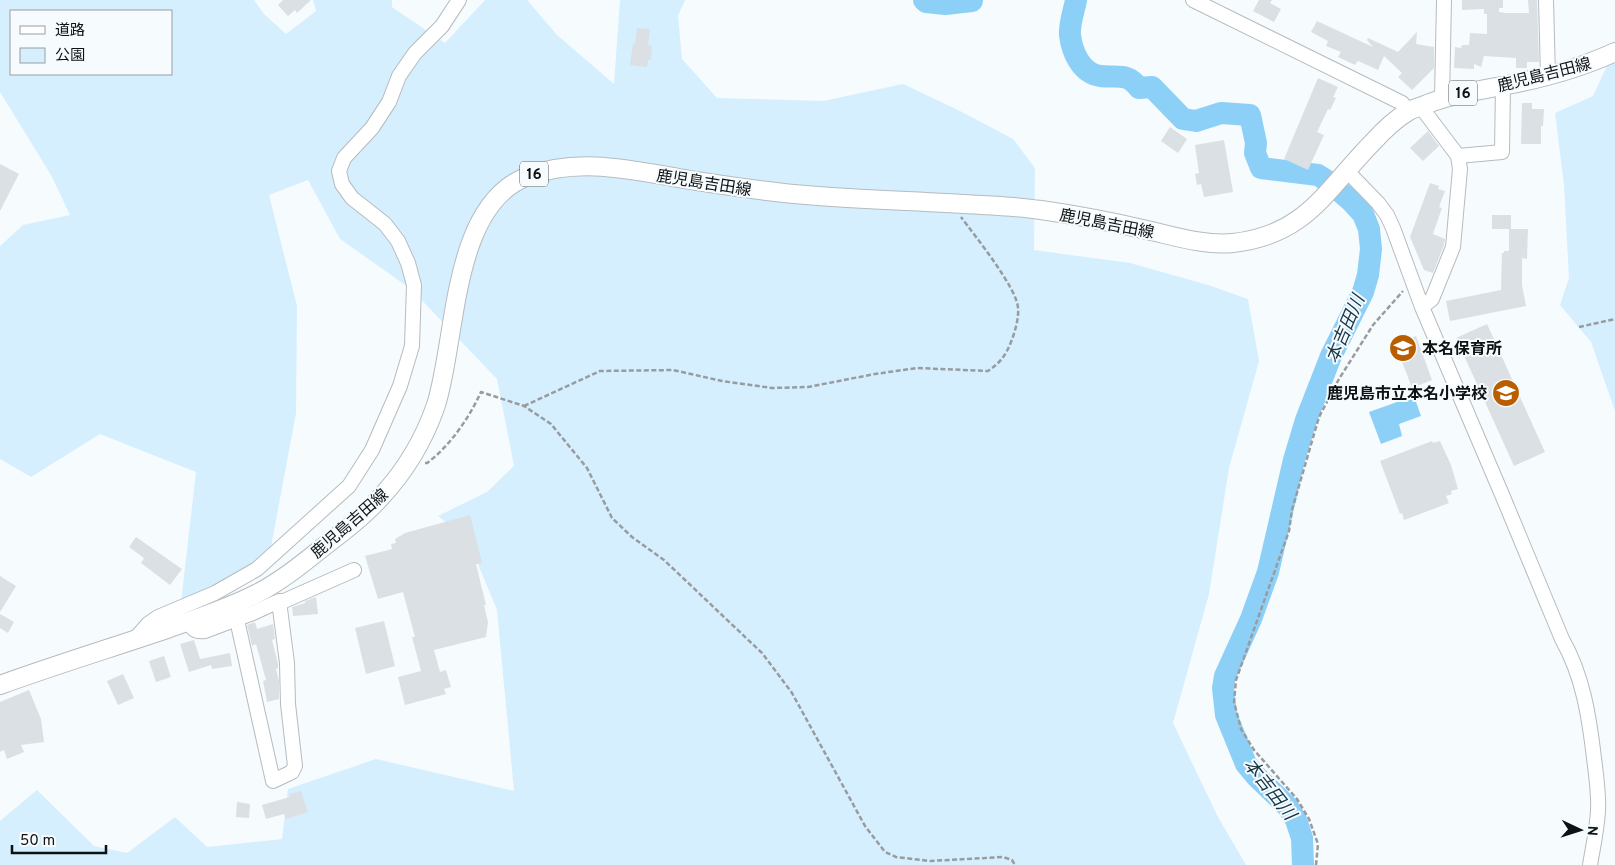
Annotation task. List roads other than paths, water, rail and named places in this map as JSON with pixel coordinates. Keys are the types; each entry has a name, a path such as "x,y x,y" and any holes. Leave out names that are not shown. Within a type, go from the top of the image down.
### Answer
{"main road":[{"name":"鹿児島吉田線","path":"0,685 188,621 254,595 298,567 340,535 378,501 410,461 424,434 435,406 443,378 464,261 472,239 480,221 498,197 518,180 539,172 581,165 614,168 754,190 810,195 951,202 1041,210 1116,223 1190,240 1225,244 1258,238 1277,232 1296,222 1318,204 1385,130 1415,109 1442,98 1548,76 1596,61 1615,52"}],"street":[{"path":"134,640 148,624 158,617 215,593 257,569 349,486 372,450 400,386 412,346 414,285 408,263 398,242 384,224 352,198 342,184 339,171 344,158 372,128 389,102 399,76 415,53 442,26 459,0"},
{"path":"1193,0 1415,109 1458,156 1460,169 1453,247 1432,299 1422,307"},
{"path":"1442,98 1444,0"},
{"path":"1546,0 1548,76"},
{"path":"1458,156 1502,152 1503,85"},
{"path":"1343,176 1378,203 1387,215 1422,307 1504,497 1562,639 1571,655 1584,694 1598,788 1598,812 1590,865"},
{"path":"188,621 197,632 205,631 237,620 278,601 284,601 354,570"},
{"path":"237,620 273,781 292,772 295,766 288,704 287,663 278,601"}],"water":[{"path":"1414,396 1421,416 1399,424 1402,436 1381,444 1369,412"}],"waterway":[{"name":"本吉田川","path":"924,0 926,2 945,4 972,0"},
{"name":"本吉田川","path":"1076,0 1070,35 1075,55 1088,71 1100,76 1126,78 1135,83 1139,88 1152,87 1183,119 1196,121 1221,113 1250,115 1256,143 1255,153 1261,168 1318,175 1352,202 1363,214 1369,229 1371,249 1368,275 1363,292 1331,356 1306,420 1294,460 1268,572 1251,619 1225,676 1223,688 1226,715 1246,764 1288,807 1296,820 1302,838 1303,865"}],"place":[{"name":"本名保育所","path":"1403,348"},
{"name":"鹿児島市立本名小学校","path":"1506,393"}]}
